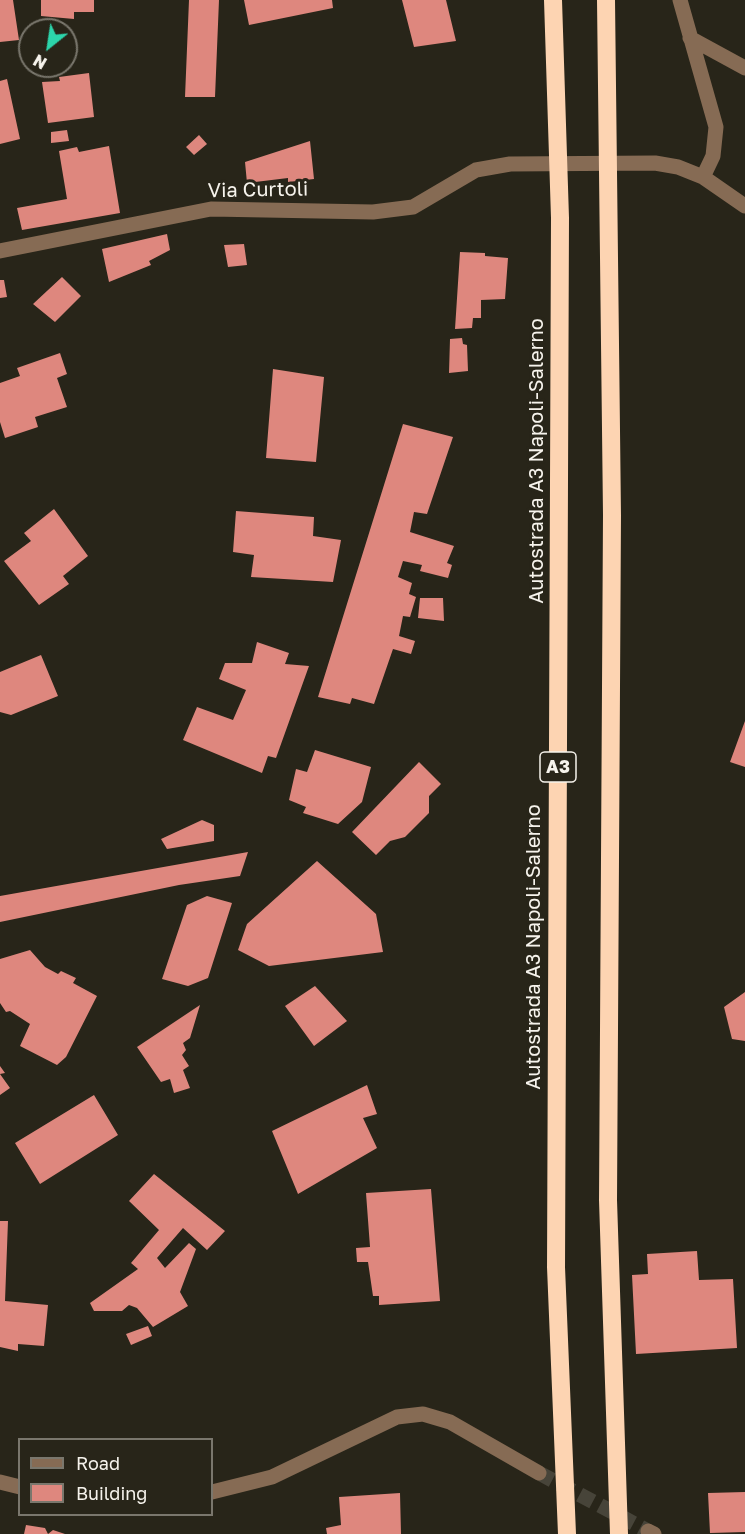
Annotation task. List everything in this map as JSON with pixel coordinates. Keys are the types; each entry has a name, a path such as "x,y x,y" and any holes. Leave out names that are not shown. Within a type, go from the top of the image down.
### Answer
{"highway":[{"name":"Autostrada A3 Napoli-Salerno","path":"553,0 560,218 556,1267 567,1534"},
{"path":"606,0 612,515 608,1200 619,1534"}],"street":[{"path":"680,0 716,127 713,156 703,177"},
{"path":"690,38 745,68"},
{"name":"Via Curtoli","path":"0,252 211,209 374,212 413,207 476,170 510,165 655,163 678,167 703,177 745,206"},
{"path":"213,1492 272,1477 397,1417 423,1414 450,1422 539,1473"},
{"path":"0,1482 18,1486"}],"building":[{"path":"0,0 13,0 18,40 0,42"},
{"path":"41,0 94,0 94,12 74,12 74,18 41,16"},
{"path":"189,0 219,0 215,97 185,97"},
{"path":"244,0 332,0 333,8 249,25"},
{"path":"402,0 446,0 456,41 414,47"},
{"path":"89,73 94,117 48,123 42,82 60,81 59,78 78,78 78,74"},
{"path":"7,79 20,139 0,144 0,81"},
{"path":"67,130 69,141 51,143 51,132"},
{"path":"199,135 207,144 194,155 186,147"},
{"path":"310,141 314,179 288,182 288,178 247,183 245,162"},
{"path":"109,146 120,213 22,230 17,208 67,199 59,151 77,147 79,152"},
{"path":"167,234 170,250 149,261 151,265 109,282 102,249"},
{"path":"244,244 247,265 228,267 224,245"},
{"path":"460,252 485,253 485,256 508,258 505,299 481,300 481,318 473,318 472,328 455,329"},
{"path":"62,277 81,296 55,322 33,304"},
{"path":"0,280 4,280 7,297 0,298"},
{"path":"462,338 463,344 467,345 468,371 449,373 450,339"},
{"path":"60,353 67,374 57,378 67,407 35,417 38,427 5,438 0,422 0,383 20,376 17,368"},
{"path":"273,369 324,377 316,462 266,458"},
{"path":"403,424 453,437 427,514 414,512 410,532 454,546 447,563 452,565 448,578 420,571 422,565 403,561 398,577 412,583 409,594 416,597 410,617 403,616 399,636 415,641 411,654 393,649 374,704 352,698 350,704 318,697"},
{"path":"54,509 88,556 63,576 69,584 39,605 4,561 31,541 24,533"},
{"path":"236,511 314,517 313,536 341,540 333,582 251,577 254,555 233,552"},
{"path":"420,598 443,598 444,621 418,618"},
{"path":"257,642 289,653 285,664 309,666 276,758 268,756 262,773 183,740 197,707 233,720 246,690 219,679 225,663 252,663"},
{"path":"41,655 58,696 11,715 0,712 0,672"},
{"path":"745,721 745,767 730,762"},
{"path":"315,750 371,767 362,802 338,824 303,813 306,807 289,800 296,769 307,772"},
{"path":"419,762 441,784 429,796 429,813 405,837 390,841 376,855 352,832"},
{"path":"202,820 214,825 214,841 167,849 161,839"},
{"path":"248,852 240,876 179,885 0,922 0,896"},
{"path":"317,861 376,914 383,952 269,966 238,950 247,924"},
{"path":"207,896 232,903 208,978 188,986 162,979 187,905"},
{"path":"30,950 45,967 58,974 61,971 76,978 73,983 97,996 66,1057 57,1065 20,1046 30,1024 10,1011 6,1012 0,1003 0,959"},
{"path":"315,986 347,1021 314,1046 285,1006"},
{"path":"745,992 745,1041 732,1039 724,1007"},
{"path":"200,1005 190,1038 183,1043 186,1050 182,1055 189,1066 183,1070 190,1088 174,1093 170,1079 161,1082 137,1047"},
{"path":"0,1074 10,1088 0,1095"},
{"path":"367,1085 377,1114 363,1118 377,1148 298,1194 272,1131"},
{"path":"94,1095 118,1135 40,1184 15,1143"},
{"path":"154,1174 225,1231 207,1250 183,1228 157,1258 165,1268 189,1243 196,1249 180,1292 188,1306 153,1327 137,1308 129,1305 122,1311 94,1311 90,1303 138,1269 131,1263 159,1230 129,1201"},
{"path":"431,1189 440,1301 379,1305 379,1296 373,1296 368,1262 357,1262 356,1248 370,1247 366,1193"},
{"path":"0,1221 8,1221 5,1301 48,1305 44,1346 18,1344 18,1351 0,1347"},
{"path":"697,1251 699,1280 733,1279 737,1348 636,1354 632,1275 648,1274 647,1254"},
{"path":"148,1326 152,1336 131,1345 126,1334"},
{"path":"745,1492 745,1532 710,1533 708,1493"},
{"path":"400,1493 401,1534 327,1534 326,1528 341,1525 339,1497"},
{"path":"26,1525 45,1528 48,1534 24,1534"},
{"path":"53,1530 65,1534 48,1534"}],"tunnel":[{"path":"539,1473 648,1531"}]}
